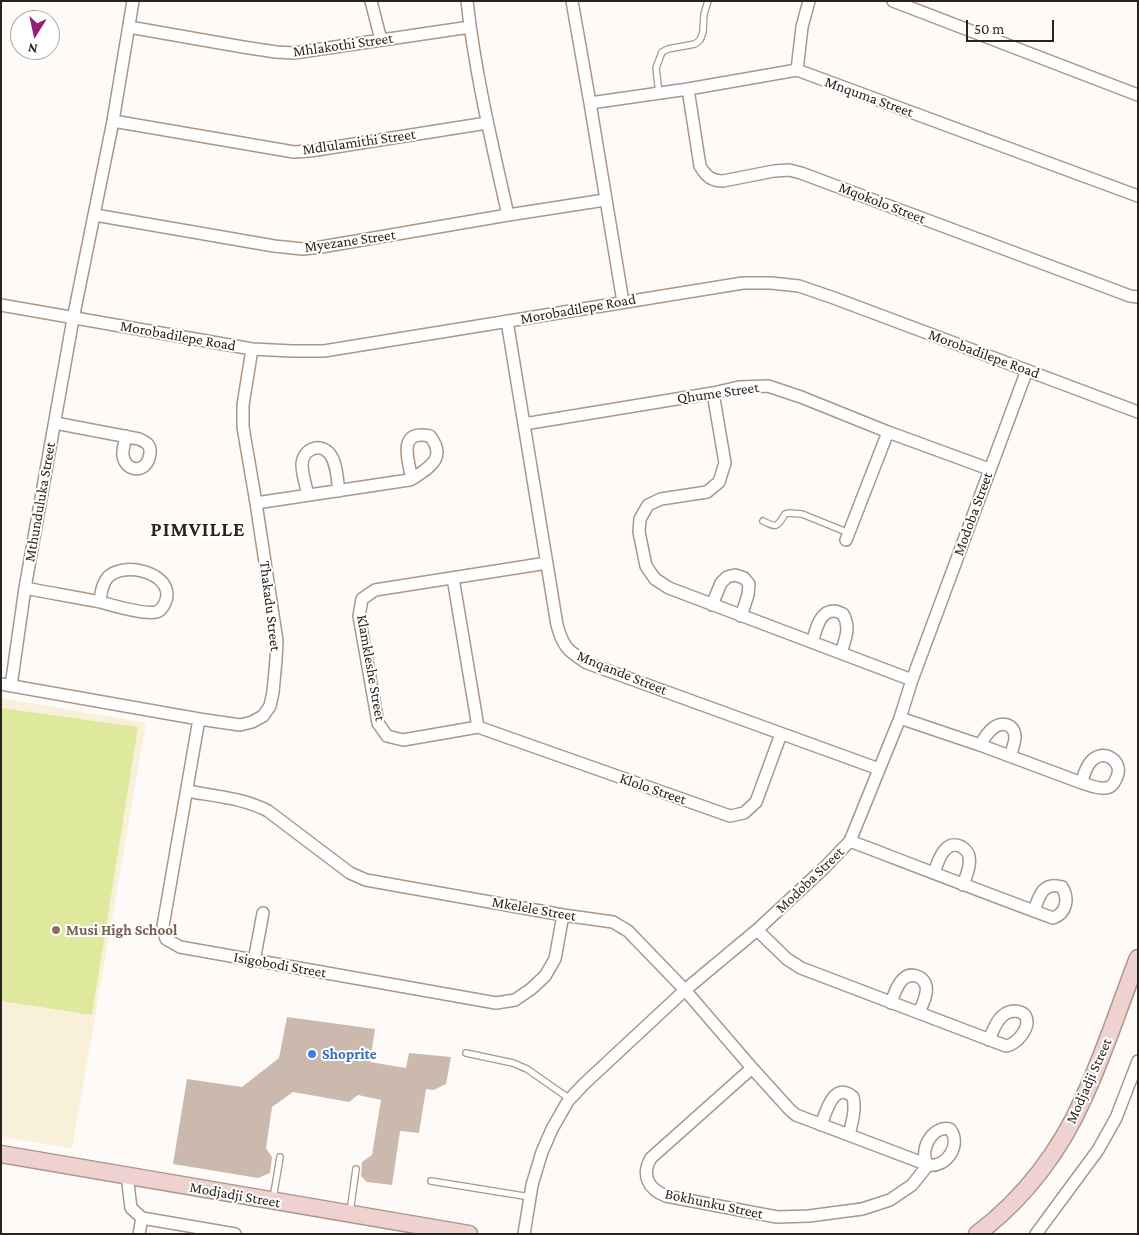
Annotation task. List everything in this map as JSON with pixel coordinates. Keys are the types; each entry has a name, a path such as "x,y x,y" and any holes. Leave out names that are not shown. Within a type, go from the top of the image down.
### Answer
{"street":[{"name":"Mthunduluka Street","path":"6,685 113,121 132,1"},
{"path":"371,1 380,40"},
{"path":"467,1 487,123 508,215"},
{"path":"572,1 623,302"},
{"path":"590,102 688,89 797,70 802,27 809,1"},
{"path":"893,1 1138,94"},
{"name":"Mhlakothi Street","path":"128,27 243,47 294,53 470,28"},
{"name":"Mnquma Street","path":"797,70 1138,196"},
{"name":"Mqokolo Street","path":"688,89 700,166 704,173 716,181 774,171 789,170 801,173 1130,296 1138,297"},
{"name":"Mdlulamithi Street","path":"113,121 294,152 487,123"},
{"name":"Myezane Street","path":"95,214 274,246 303,249 605,200"},
{"name":"Morobadilepe Road","path":"1,306 185,336 252,349 292,352 324,350 743,283 770,283 799,286 1138,412"},
{"name":"Mnqande Street","path":"507,322 546,563 561,640 571,652 588,663 879,769"},
{"name":"Thakadu Street","path":"6,685 240,725 252,722 263,716 270,706 273,692 277,641 243,427 243,405 252,349"},
{"name":"Modoba Street","path":"524,1234 532,1184 545,1144 552,1128 570,1099 685,990 757,930 850,841 900,718 989,469 1027,370"},
{"name":"Qhume Street","path":"524,424 713,393 739,386 768,386 989,469"},
{"path":"713,393 725,463 719,482 707,492 661,499 648,505 640,519 639,532 646,566 655,579 669,588 712,605 912,680"},
{"path":"55,423 126,436"},
{"path":"847,537 888,432"},
{"path":"308,495 302,465 303,456 308,450 314,448 323,449 330,454 334,463 339,491"},
{"path":"256,504 412,478"},
{"name":"Klamkleshe Street","path":"478,727 403,740 387,736 378,723 358,616 362,599 375,590 546,563"},
{"path":"25,588 148,613 158,612 162,608 167,595 166,589 157,577 129,569 118,571 108,577 101,590 100,602"},
{"path":"712,605 721,583 727,577 735,575 744,578 749,584 748,595 741,616"},
{"path":"453,578 478,727"},
{"path":"812,642 820,620 827,613 835,611 843,614 847,621 847,631 841,653"},
{"path":"900,718 1082,783"},
{"name":"Isigobodi Street","path":"200,719 163,926 166,939 180,947 496,1003 515,1000 531,990 545,976 555,959 563,915"},
{"path":"980,745 992,729 1005,724 1010,726 1015,736 1010,756"},
{"name":"Klolo Street","path":"478,727 730,816 744,813 756,802 781,734"},
{"name":"Mkelele Street","path":"187,791 259,806 350,873 366,880 613,922 628,930 685,990 790,1110 802,1118 928,1165"},
{"path":"850,841 1034,911"},
{"path":"934,873 946,849 950,846 960,846 968,852 970,858 964,885"},
{"path":"254,961 262,913"},
{"path":"757,930 787,959 801,968 989,1040"},
{"name":"Modjadji Street","path":"977,1234 992,1223 1018,1198 1045,1164 1066,1133 1084,1098 1138,958"},
{"path":"891,1002 896,988 903,978 910,975 918,976 924,980 927,987 919,1013"},
{"path":"1036,1234 1098,1150 1116,1118 1138,1061"},
{"name":"Bokhunku Street","path":"752,1068 651,1158 647,1165 646,1173 652,1188 658,1193 777,1216 809,1216 862,1209 890,1200 912,1185 928,1165"},
{"path":"821,1125 831,1099 841,1092 845,1092 853,1097 855,1104 855,1112 849,1135"},
{"name":"Modjadji Street","path":"1,1154 469,1234"},
{"path":"127,1176 130,1208 142,1218 234,1234"},
{"path":"139,1234 142,1218"}],"lane":[{"path":"659,93 656,68 662,52 668,49 696,44 700,40 708,1"},
{"path":"763,521 776,526 785,514 798,514 847,537"},
{"path":"466,1052 513,1063 527,1069 570,1099"},
{"path":"273,1201 280,1157"},
{"path":"350,1214 356,1170"},
{"path":"431,1181 530,1197"}],"shaded area":[{"name":"Musi High School","path":"1,698 146,723 72,1149 1,1136"}],"green space":[{"name":"Musi High School","path":"1,708 138,727 92,1015 1,1001"}],"building":[{"path":"287,1017 375,1029 370,1062 406,1068 409,1053 451,1057 446,1084 434,1090 426,1089 419,1133 400,1131 392,1185 367,1182 361,1176 362,1162 372,1155 381,1100 358,1095 349,1102 293,1092 272,1107 266,1148 272,1157 270,1173 258,1178 173,1164 187,1079 242,1087 279,1058"}],"place":[{"name":"Musi High School","path":"56,930"},
{"name":"Shoprite","path":"312,1054"}],"district":[{"name":"PIMVILLE","path":"198,530"}]}
